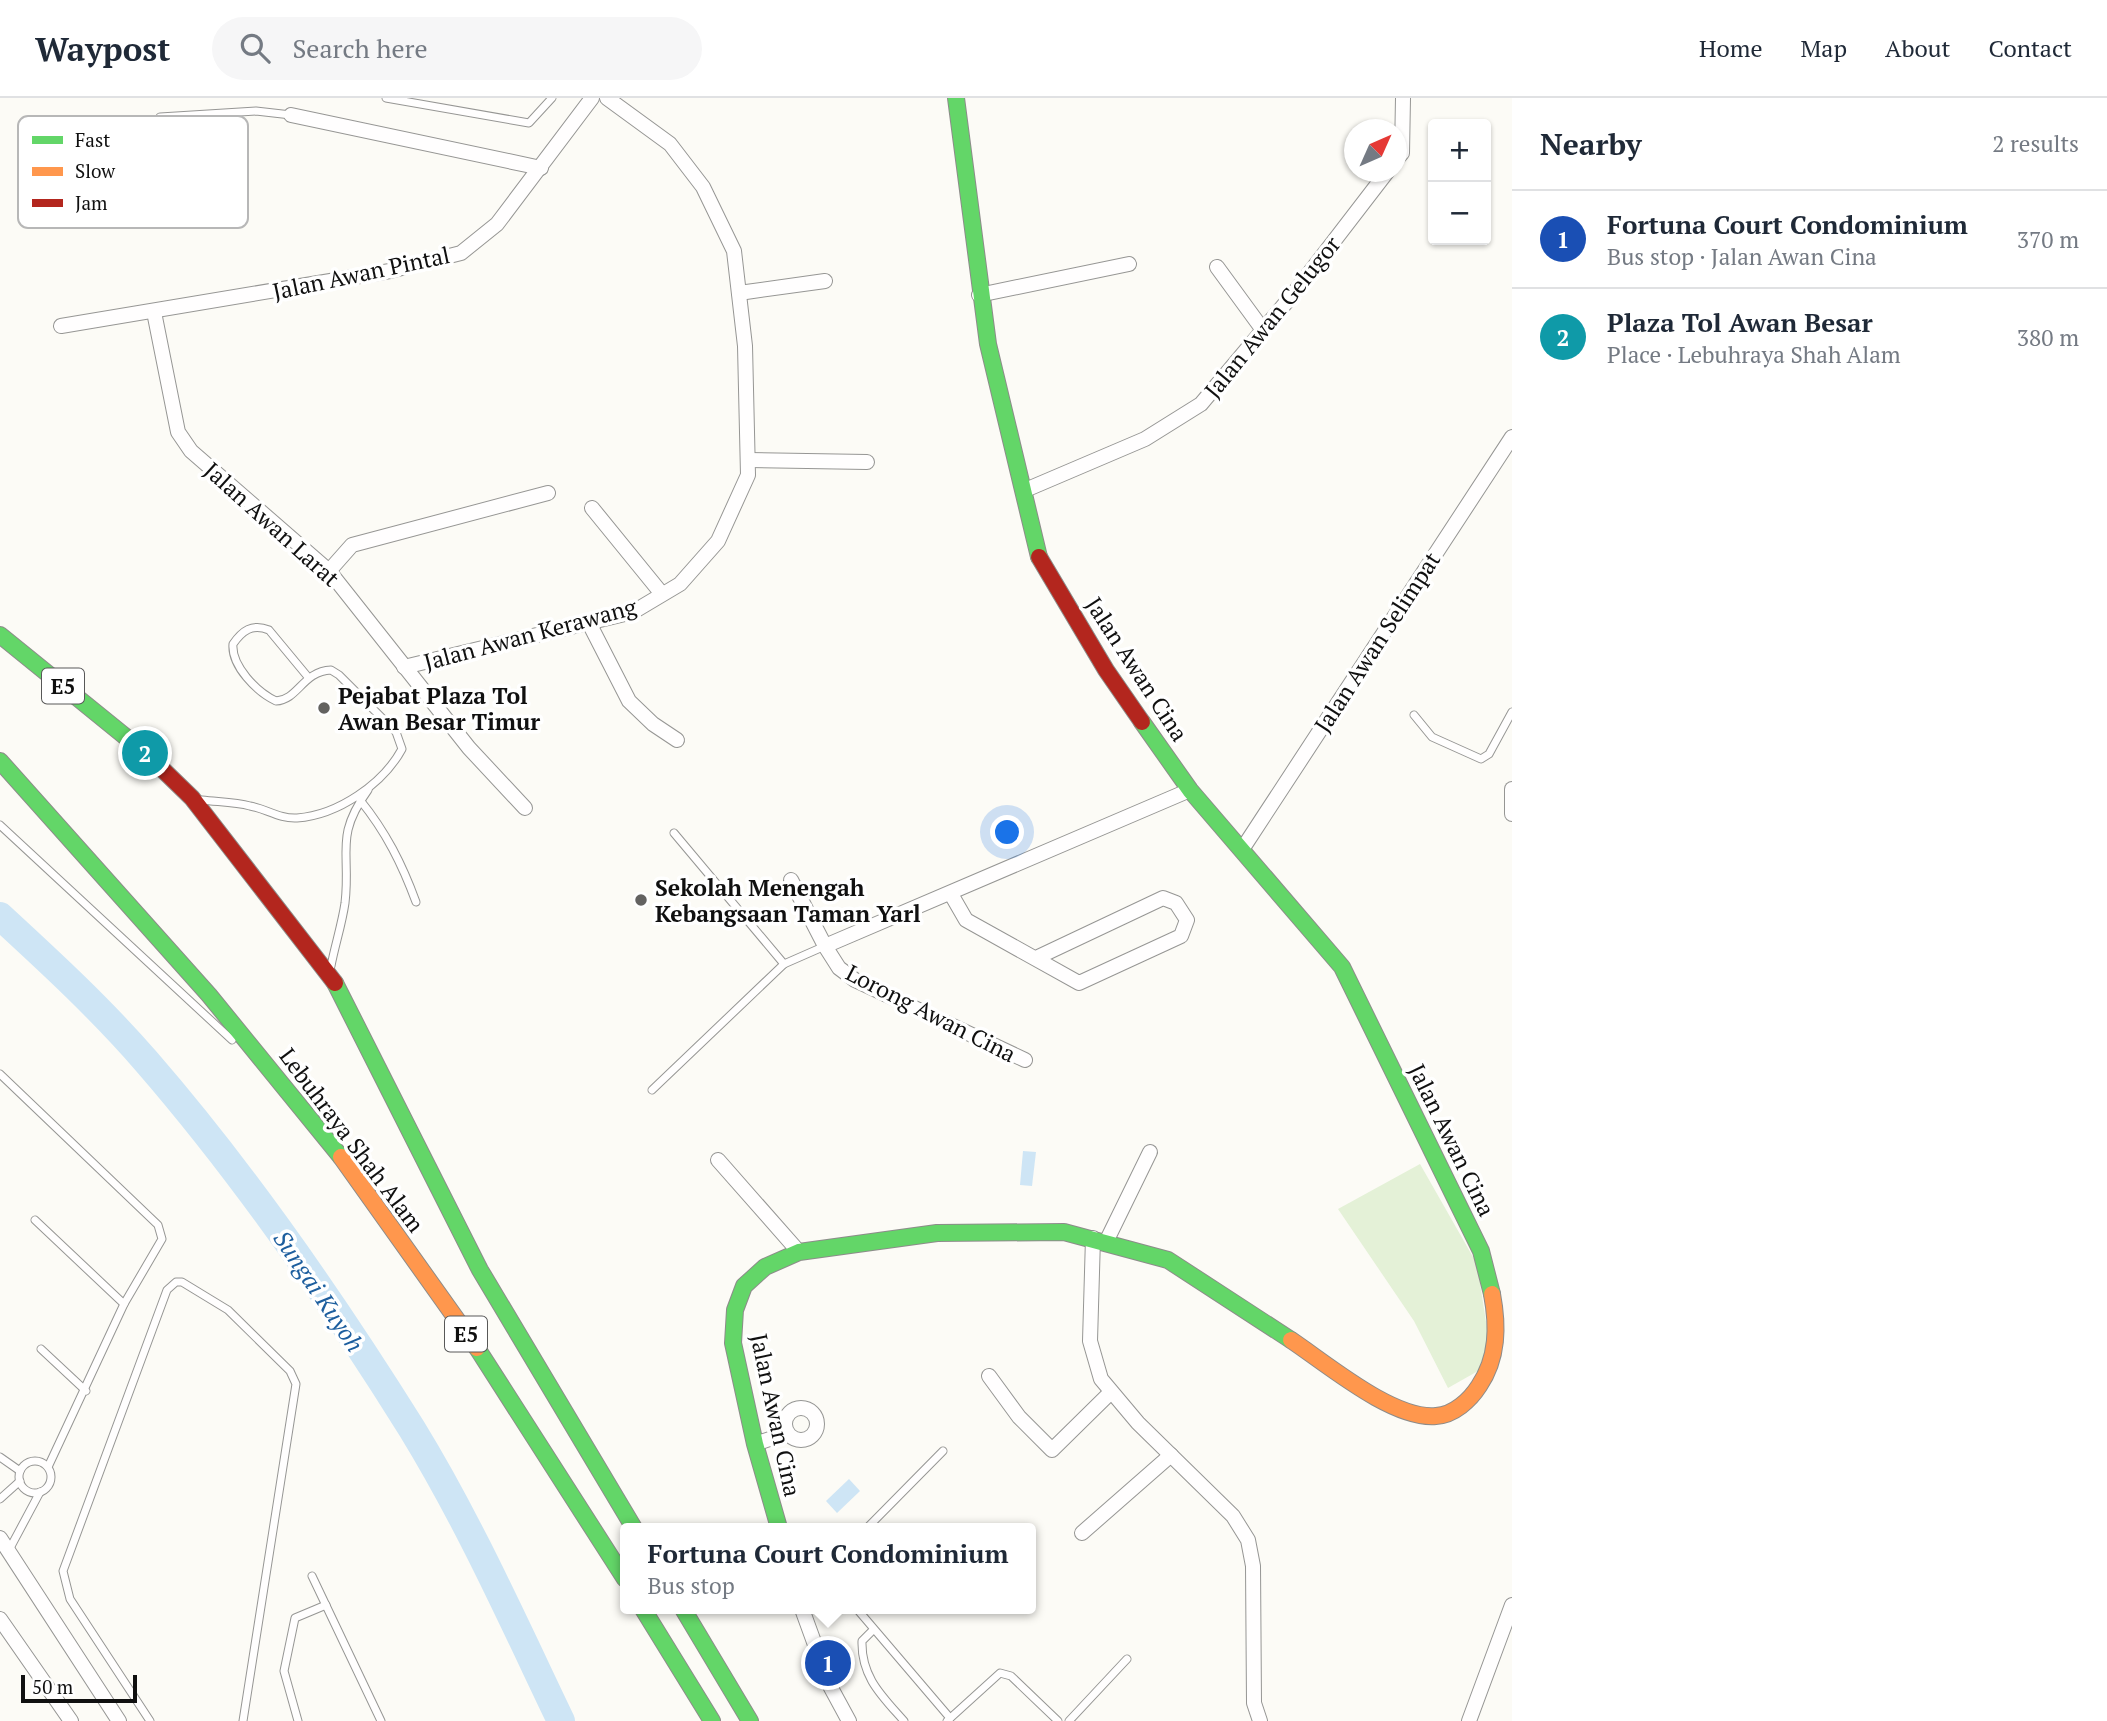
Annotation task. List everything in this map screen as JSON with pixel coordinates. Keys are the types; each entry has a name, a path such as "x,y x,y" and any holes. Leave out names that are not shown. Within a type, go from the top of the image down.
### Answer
{"main road":[{"name":"Jalan Awan Cina","path":"778,1523 755,1444 733,1343 735,1310 744,1286 765,1268 799,1252 937,1233 1064,1232 1100,1240 1168,1260 1390,1405 1418,1414 1442,1416 1477,1391 1489,1368 1496,1337 1492,1293 1475,1240 1342,967 1190,790 1106,670 1040,560 979,295 956,98"},
{"name":"E5","path":"0,635 132,742"},
{"name":"Lebuhraya Shah Alam","path":"0,761 141,914 294,1099 414,1259 552,1460 620,1571"},
{"name":"Lebuhraya Shah Alam","path":"158,765 192,798 329,972 480,1270 631,1523"},
{"path":"646,1614 712,1721"},
{"path":"686,1614 750,1721"}],"street":[{"name":"Jalan Awan Pintal","path":"61,326 390,271 461,253 497,224 592,98"},
{"name":"Jalan Awan Kerawang","path":"404,667 633,611 680,584 718,541 748,475 745,346 734,251 703,187 670,144 607,98"},
{"path":"1403,119 1404,98"},
{"path":"291,115 541,169"},
{"name":"Jalan Awan Gelugor","path":"1023,491 1145,439 1201,404 1380,182"},
{"path":"979,295 1129,264"},
{"path":"1217,267 1263,330"},
{"path":"739,293 825,281"},
{"name":"Jalan Awan Larat","path":"154,312 178,432 191,451 329,571 469,748 525,808"},
{"name":"Jalan Awan Selimpat","path":"1242,848 1512,437"},
{"path":"748,460 867,462"},
{"path":"329,571 352,545 548,493"},
{"path":"592,508 662,594"},
{"path":"588,621 629,701 653,724 677,740"},
{"path":"1512,789 1512,814"},
{"name":"Lorong Awan Cina","path":"1025,1060 855,980 839,968 825,946 1190,790"},
{"path":"791,880 825,946"},
{"path":"951,894 966,920 1079,983 1181,936 1187,920 1176,903 1163,898 1036,958"},
{"path":"1150,1152 1100,1240 1090,1341 1101,1379 1111,1392 1233,1516 1248,1540 1253,1566 1254,1703 1260,1721"},
{"path":"719,1160 799,1252"},
{"path":"989,1376 1019,1417 1052,1450 1111,1392"},
{"path":"755,1444 787,1433"},
{"path":"1082,1533 1171,1455"},
{"path":"4,1544 119,1721"},
{"path":"1469,1721 1512,1605"},
{"path":"805,1614 830,1686 849,1721"},
{"path":"0,1619 71,1721"}],"lane":[{"path":"386,98 529,123 552,98"},
{"path":"176,116 256,111 291,115"},
{"path":"192,798 252,806 274,816 296,818 345,803 374,781 397,758 402,749 402,741 339,675 331,670 323,670 308,677 289,696 276,701 263,692 234,662 233,644 249,628 260,626 269,630 308,677"},
{"path":"1414,715 1432,737 1480,759 1489,754 1512,712"},
{"path":"329,972 344,904 348,821 374,781"},
{"path":"360,800 400,859 416,902"},
{"path":"0,825 294,1099"},
{"path":"674,832 784,964"},
{"path":"652,1090 784,964 825,946"},
{"path":"0,1074 158,1224 162,1239 124,1304 86,1391 48,1467 49,1484 40,1492 4,1544"},
{"path":"35,1220 124,1304"},
{"path":"150,1721 70,1599 62,1571 167,1290 170,1285 182,1282 228,1310 290,1371 296,1384 243,1721"},
{"path":"41,1349 86,1391"},
{"path":"872,1523 943,1451"},
{"path":"0,1457 20,1471"},
{"path":"40,1492 25,1490 20,1481 20,1471 26,1464 35,1461 48,1467"},
{"path":"0,1499 20,1481"},
{"path":"312,1576 381,1721"},
{"path":"298,1721 284,1671 295,1618 326,1605"},
{"path":"861,1614 949,1720 1000,1673 1012,1676 1058,1721"},
{"path":"873,1630 862,1641 861,1658 873,1687 904,1721"},
{"path":"1069,1721 1127,1659"}],"green space":[{"path":"1420,1164 1477,1264 1489,1341 1478,1371 1448,1388 1414,1321 1338,1209"}],"water":[{"path":"1023,1151 1036,1152 1032,1186 1020,1185"},
{"path":"849,1479 860,1491 837,1513 826,1501"}],"waterway":[{"name":"Sungai Kuyoh","path":"0,916 93,1004 146,1061 253,1194 319,1286 433,1464 490,1573 561,1721"}],"tunnel":[{"path":"132,742 158,765"}],"traffic: fast":[{"path":"956,98 988,344 1039,557"},
{"path":"0,635 132,742"},
{"path":"1142,722 1190,790 1342,967 1481,1251 1492,1294"},
{"path":"0,761 209,995 341,1157"},
{"path":"335,983 480,1270 631,1523"},
{"path":"778,1523 755,1444 733,1343 735,1310 744,1286 765,1267 799,1252 937,1233 1064,1232 1168,1260 1291,1340"},
{"path":"477,1348 620,1571"},
{"path":"646,1614 712,1721"},
{"path":"686,1614 750,1721"}],"traffic: slow":[{"path":"341,1157 477,1348"},
{"path":"1291,1340 1341,1376 1381,1400 1419,1415 1443,1415 1461,1406 1471,1396 1490,1364 1496,1330 1492,1294"}],"traffic: jam":[{"path":"1039,557 1106,670 1142,722"},
{"path":"158,765 192,798 335,983"}],"place":[{"name":"Pejabat Plaza Tol Awan Besar Timur","path":"324,708"},
{"name":"Plaza Tol Awan Besar","path":"145,753"},
{"name":"Sekolah Menengah Kebangsaan Taman Yarl","path":"641,900"},
{"name":"Fortuna Court Condominium","path":"828,1663"}]}
